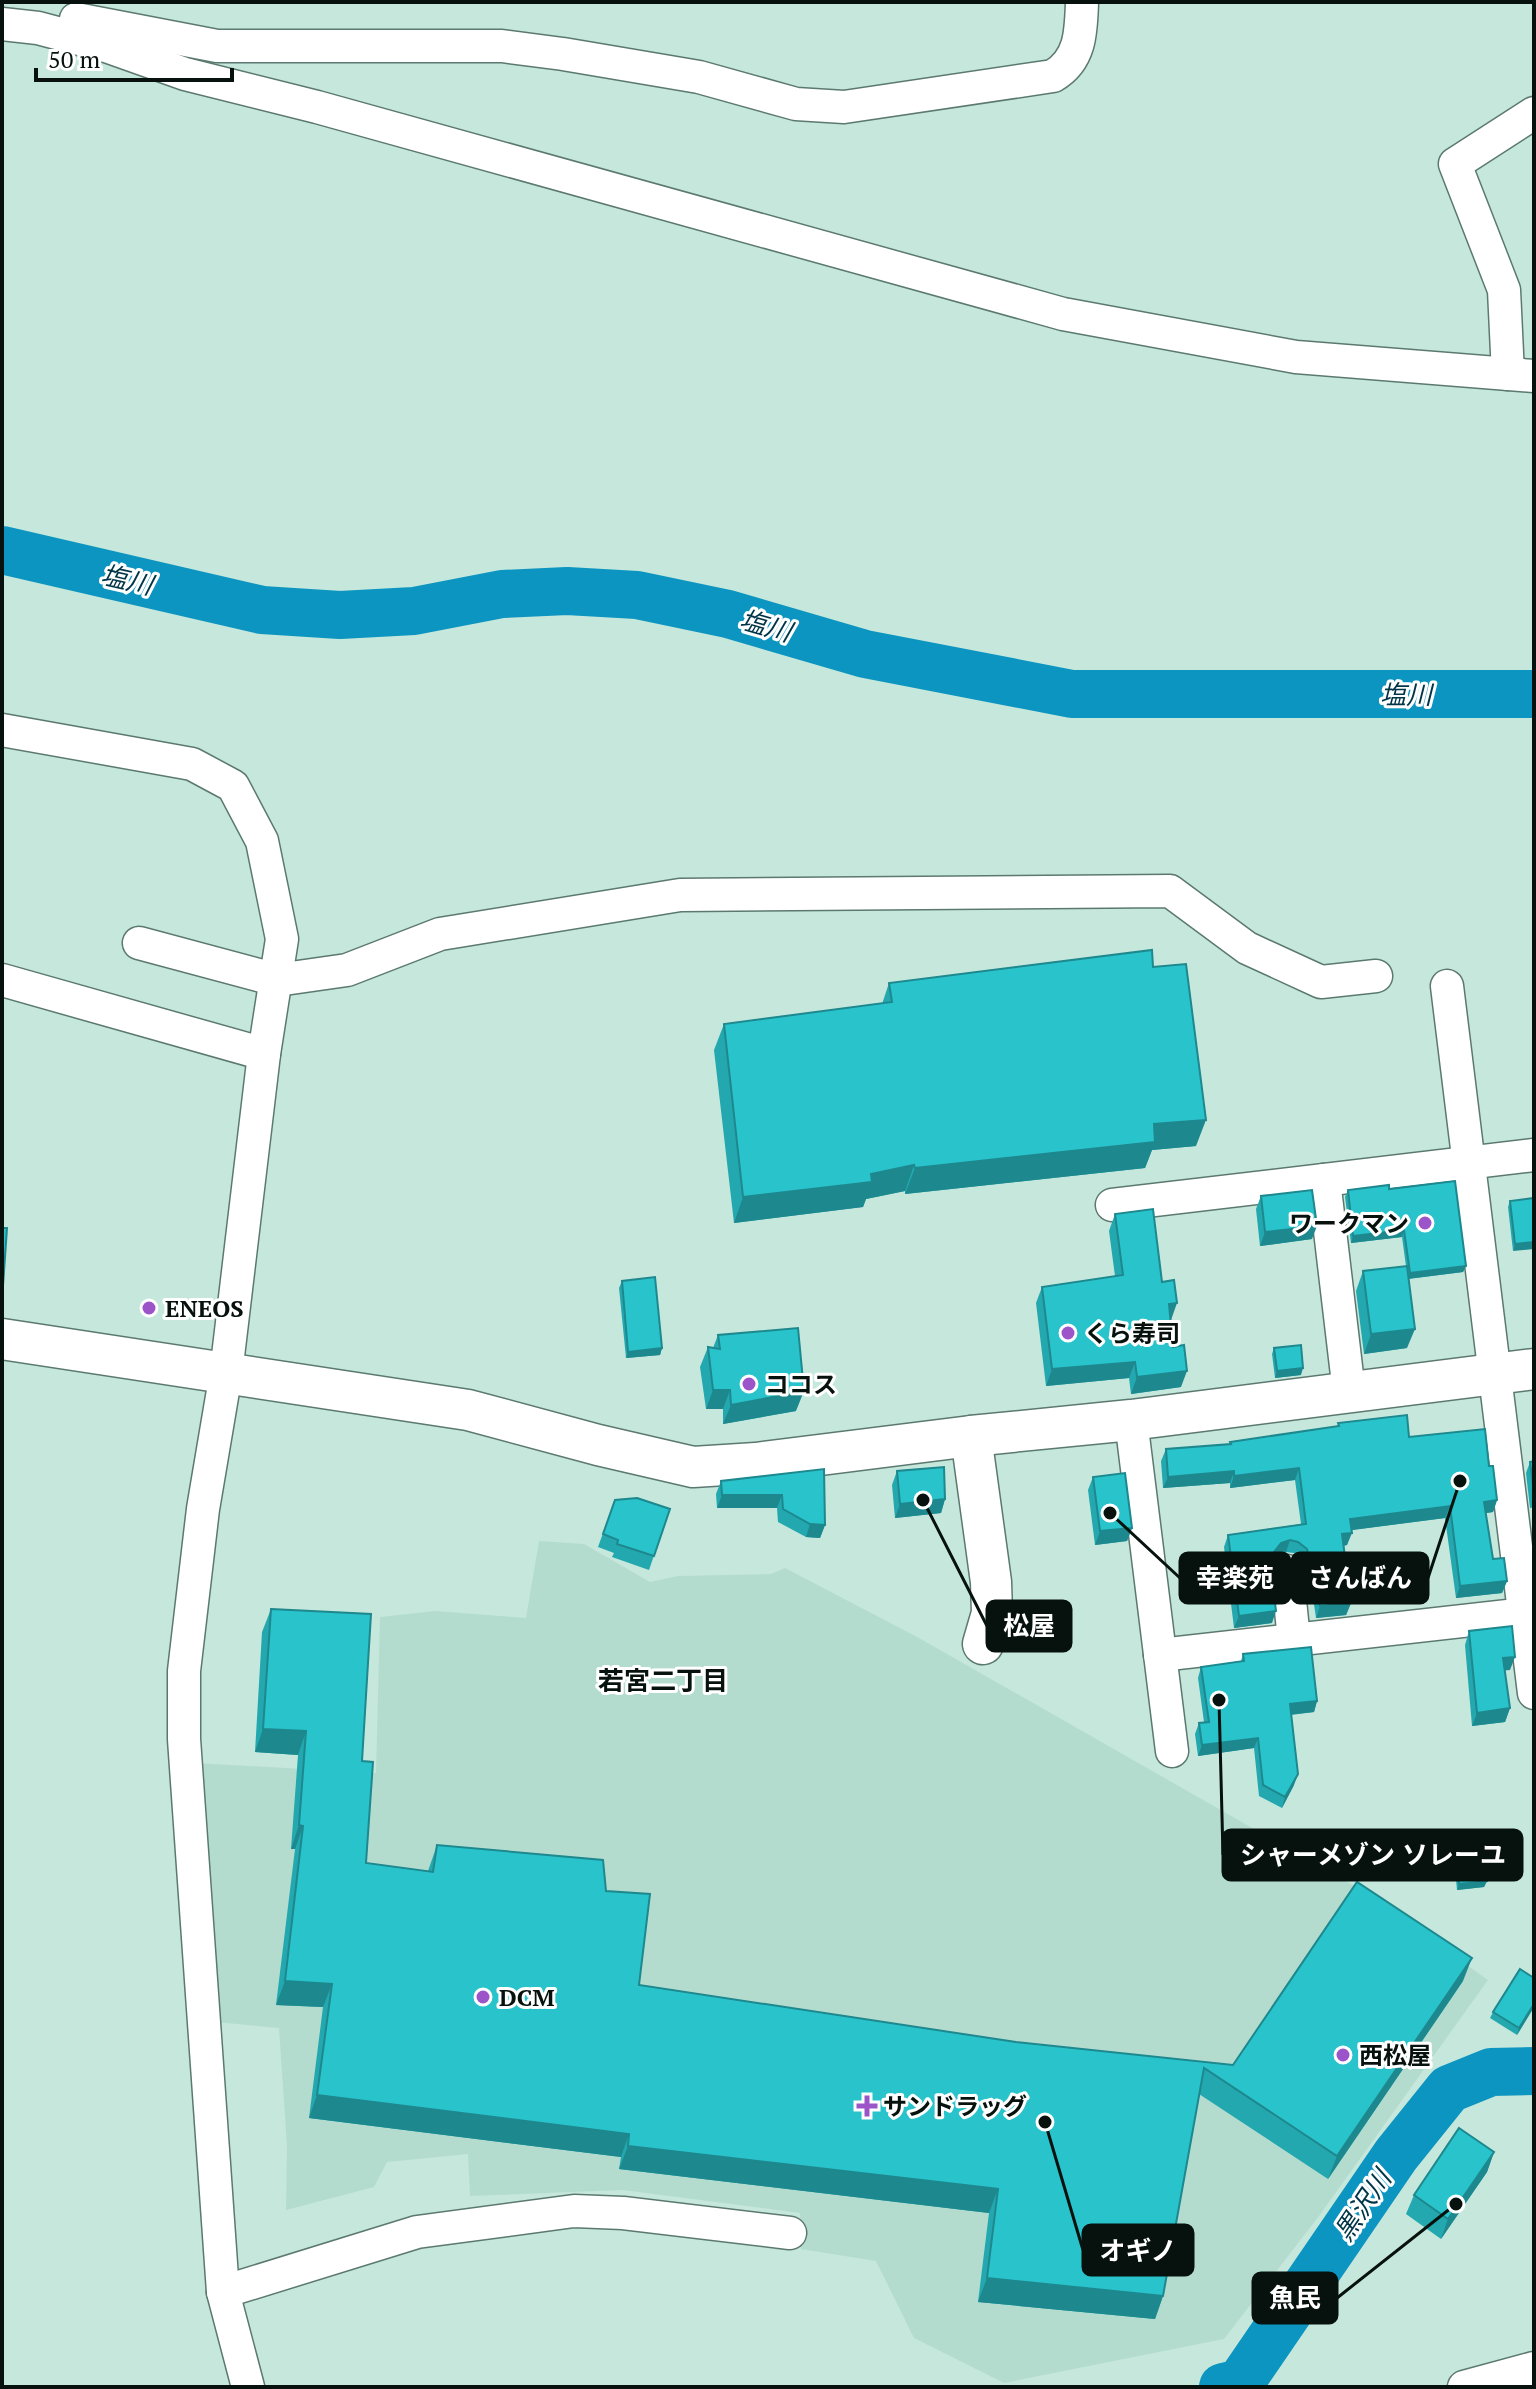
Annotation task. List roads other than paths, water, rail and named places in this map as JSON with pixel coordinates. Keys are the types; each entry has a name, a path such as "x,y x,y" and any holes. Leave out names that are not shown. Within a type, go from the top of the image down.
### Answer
{"street":[{"path":"2,9 97,22 217,46 502,46 699,77 775,99 818,107 844,107 1053,76 1064,70 1075,54 1081,36 1082,2"},
{"path":"2,24 38,28 106,46 185,74 501,157 1063,314 1296,357 1521,375 1504,290 1455,164 1534,113"},
{"path":"2,730 192,764 233,786 262,841 282,939 264,1054 226,1373 203,1509 184,1684 184,1739 223,2292 248,2387"},
{"path":"139,943 277,980 347,970 440,934 680,895 1170,891 1247,948 1321,982 1376,976"},
{"path":"2,980 264,1054"},
{"path":"1447,986 1495,1374 1529,1614 1534,1693"},
{"path":"1112,1205 1534,1155"},
{"path":"1324,1180 1349,1392"},
{"path":"2,1339 468,1410 693,1467 756,1463 1131,1420 1534,1369"},
{"path":"1131,1420 1172,1751"},
{"path":"971,1436 991,1582 992,1613 983,1644"},
{"path":"1287,1571 1294,1640"},
{"path":"1160,1655 1529,1614"},
{"path":"223,2292 417,2232 574,2211 623,2213 790,2233"},
{"path":"1464,2387 1534,2368"}],"waterway":[{"name":"塩川","path":"2,550 262,610 340,615 414,611 502,594 567,591 637,595 728,614 865,654 1072,694 1534,694"},
{"name":"黒沢川","path":"1223,2387 1240,2383 1396,2155 1449,2089 1491,2072 1534,2071"}],"place":[{"name":"ワークマン","path":"1425,1223"},
{"name":"ENEOS","path":"149,1308"},
{"name":"くら寿司","path":"1068,1333"},
{"name":"ココス","path":"749,1384"},
{"name":"さんばん","path":"1460,1481"},
{"name":"松屋","path":"923,1500"},
{"name":"幸楽苑","path":"1110,1513"},
{"name":"シャーメゾン ソレーユ","path":"1219,1700"},
{"name":"DCM","path":"483,1997"},
{"name":"西松屋","path":"1343,2055"},
{"name":"サンドラッグ","path":"867,2106"},
{"name":"オギノ","path":"1045,2122"},
{"name":"魚民","path":"1456,2204"}],"district":[{"name":"若宮二丁目","path":"663,1680"}]}
